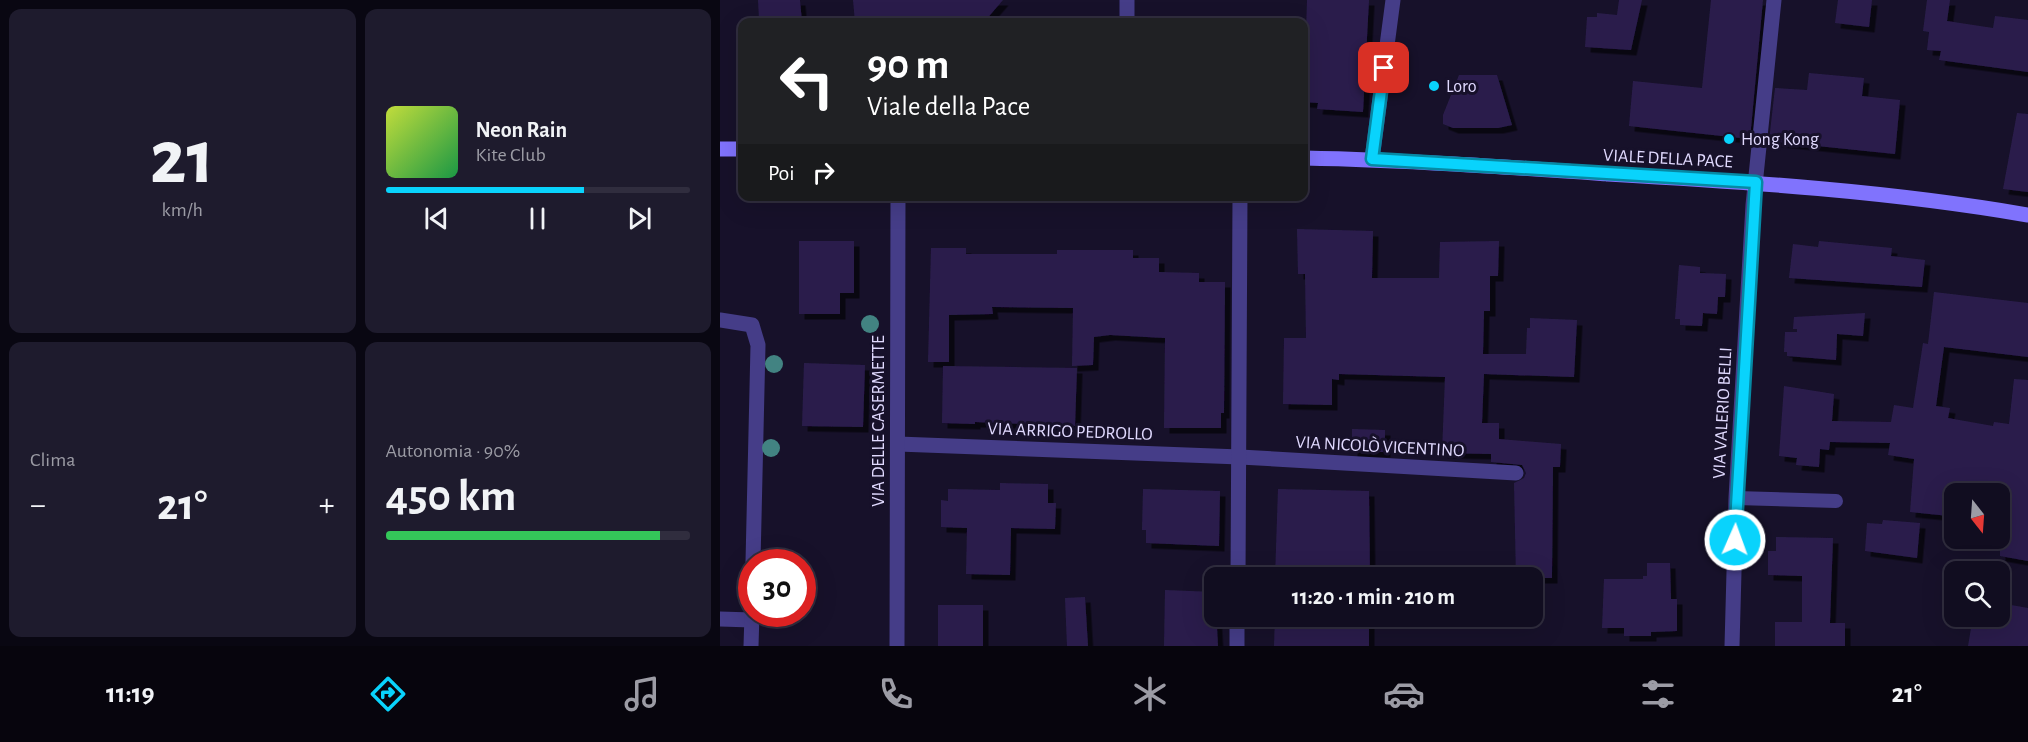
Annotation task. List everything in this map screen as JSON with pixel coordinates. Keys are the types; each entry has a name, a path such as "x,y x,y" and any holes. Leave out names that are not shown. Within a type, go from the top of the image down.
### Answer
{"main road":[{"path":"720,149 738,149"},
{"name":"VIALE DELLA PACE","path":"1308,158 1372,159 1756,182 1943,200 2028,215"}],"street":[{"path":"1127,0 1127,18"},
{"path":"1372,159 1393,0"},
{"name":"VIA VALERIO BELLI","path":"1732,646 1736,498 1756,182 1774,0"},
{"name":"VIA DELLE CASERMETTE","path":"897,646 898,201"},
{"path":"1238,567 1240,201"},
{"path":"720,321 752,325 758,345 753,549"},
{"name":"VIA ARRIGO PEDROLLO","path":"898,444 1240,457"},
{"name":"VIA NICOLÒ VICENTINO","path":"1240,457 1516,473"},
{"path":"720,620 738,618"},
{"path":"751,646 752,627"},
{"path":"1237,627 1237,646"}],"lane":[{"path":"1736,498 1836,501"}],"building":[{"path":"758,0 800,0 802,18 759,18"},
{"path":"853,0 1003,0 987,18 855,18"},
{"path":"1307,0 1369,0 1363,112 1317,109 1318,103 1308,102"},
{"path":"1619,0 1642,0 1631,50 1585,47 1587,17 1597,17 1597,13 1617,15"},
{"path":"1711,0 1763,0 1750,139 1629,126 1633,81 1702,88"},
{"path":"1838,0 1872,0 1869,27 1835,23"},
{"path":"1927,0 1950,0 1947,21 1993,28 1995,16 2028,20 2028,72 1939,60 1941,51 1927,50 1929,32 1923,31"},
{"path":"1809,73 1864,78 1862,96 1900,100 1895,154 1769,141 1775,88 1807,90"},
{"path":"1459,75 1497,75 1512,125 1498,128 1453,128 1443,124 1443,115"},
{"path":"2017,113 2028,114 2028,192 2003,189"},
{"path":"1297,229 1373,231 1372,278 1439,278 1440,242 1499,241 1498,276 1490,276 1490,311 1484,311 1483,354 1526,354 1527,328 1530,328 1530,318 1577,320 1574,377 1484,374 1482,423 1499,423 1499,439 1561,444 1560,467 1553,467 1552,578 1543,578 1543,567 1516,567 1514,483 1524,478 1526,473 1522,465 1491,462 1491,454 1442,453 1445,377 1339,374 1339,380 1332,379 1332,405 1283,404 1284,338 1306,338 1305,274 1298,274"},
{"path":"799,241 854,241 854,293 840,293 840,314 799,314"},
{"path":"1819,241 1892,248 1891,256 1925,260 1922,287 1789,278 1793,244 1818,247"},
{"path":"931,248 966,248 966,254 1057,254 1057,250 1133,250 1133,258 1159,258 1159,272 1199,273 1199,282 1225,282 1224,413 1221,413 1221,428 1164,428 1165,338 1110,335 1094,337 1093,365 1072,366 1073,308 992,307 993,314 949,315 949,362 928,362"},
{"path":"1679,265 1700,267 1700,273 1726,274 1725,297 1718,297 1717,314 1703,313 1702,326 1680,325 1680,319 1675,319"},
{"path":"1934,292 2028,303 2028,357 1944,347 1936,406 1950,408 1948,418 1993,426 1994,422 2009,424 2014,379 2028,380 2028,561 2000,556 2000,549 2010,549 2010,483 1944,483 1944,515 1910,512 1914,459 1888,455 1890,443 1830,442 1829,450 1820,449 1819,467 1796,465 1797,458 1779,456 1784,386 1834,394 1832,421 1891,422 1894,405 1913,408 1923,343 1928,344"},
{"path":"1865,313 1863,336 1837,334 1836,360 1787,356 1787,352 1784,352 1785,332 1797,332 1797,329 1793,329 1794,317"},
{"path":"804,363 865,365 863,427 802,426"},
{"path":"943,366 1077,368 1075,426 942,423"},
{"path":"1352,429 1385,430 1385,452 1352,452"},
{"path":"1000,483 1048,484 1048,503 1056,503 1055,529 1011,528 1010,575 966,574 967,528 941,527 941,500 948,501 948,489 1000,490"},
{"path":"1143,489 1220,491 1219,546 1146,543 1146,530 1142,530"},
{"path":"1278,489 1369,491 1370,567 1275,567"},
{"path":"1883,520 1920,523 1917,558 1865,551 1867,523 1882,524"},
{"path":"1776,537 1833,538 1830,623 1845,623 1845,646 1775,646 1775,622 1802,622 1802,576 1768,575 1768,551 1776,551"},
{"path":"1647,563 1670,563 1671,599 1677,599 1677,631 1651,632 1651,636 1624,636 1624,628 1602,628 1604,579 1643,579 1643,576 1647,576"},
{"path":"1165,590 1204,592 1204,627 1217,627 1218,646 1164,646"},
{"path":"1085,597 1088,646 1067,646 1065,598"},
{"path":"938,605 983,605 983,646 938,646"},
{"path":"2010,605 2028,608 2028,646 1968,646 1971,627 2010,627"},
{"path":"1275,627 1369,627 1369,646 1274,646"}],"place":[{"name":"Loro","path":"1434,86"},
{"name":"Hong Kong","path":"1729,139"}],"route":[{"path":"1384,68 1372,159 1756,182 1735,540"}]}
